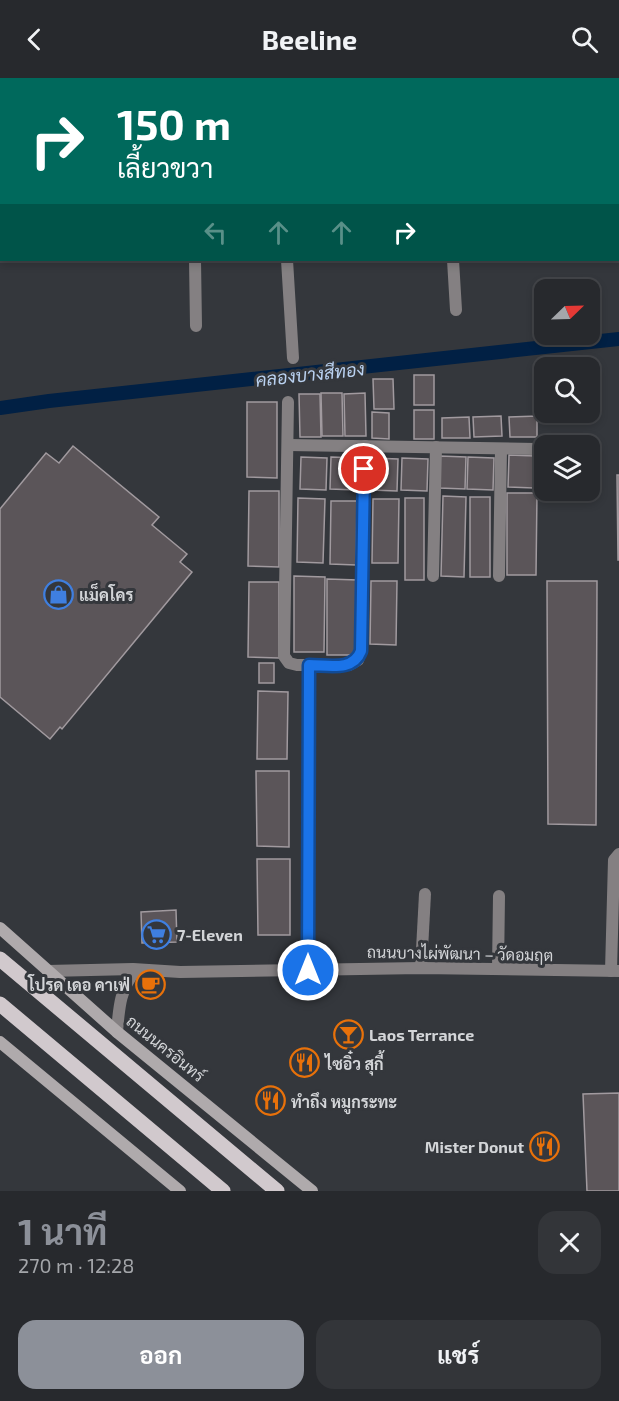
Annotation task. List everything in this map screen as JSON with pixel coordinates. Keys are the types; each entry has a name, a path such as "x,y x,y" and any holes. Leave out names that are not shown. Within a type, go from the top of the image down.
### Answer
{"main road":[{"name":"ถนนนครอินทร์","path":"0,928 117,1032 312,1191"},
{"path":"0,959 277,1191"},
{"path":"0,1004 223,1191"},
{"path":"0,1042 175,1189"}],"street":[{"path":"195,261 196,326"},
{"path":"287,261 293,358"},
{"path":"453,261 456,310"},
{"path":"288,402 284,656 289,663 349,665 358,660 361,651 365,446"},
{"path":"288,445 534,449"},
{"path":"433,576 436,447"},
{"path":"499,576 501,448"},
{"path":"308,970 309,665"},
{"path":"615,971 614,860 619,854"},
{"path":"421,968 425,894"},
{"path":"498,969 499,896"},
{"name":"ถนนบางไผ่พัฒนา – วัดอมฤต","path":"48,971 180,972 421,968 615,971"},
{"path":"117,1032 122,993 127,981 136,970"}],"building":[{"path":"414,375 434,375 434,405 414,405"},
{"path":"373,379 393,379 394,409 374,409"},
{"path":"321,393 342,393 343,436 322,436"},
{"path":"365,393 366,436 345,436 344,394"},
{"path":"299,394 320,394 321,437 300,437"},
{"path":"247,402 277,402 277,478 247,477"},
{"path":"414,410 434,410 434,439 414,439"},
{"path":"372,412 389,413 389,439 372,438"},
{"path":"501,416 502,436 474,437 473,417"},
{"path":"534,416 534,423 537,423 537,435 510,437 509,417"},
{"path":"469,417 470,438 442,438 442,418"},
{"path":"73,446 159,517 152,525 187,554 180,562 192,572 62,729 60,727 50,739 0,697 0,509 46,453 59,463"},
{"path":"509,455 534,456 534,488 508,487"},
{"path":"440,456 466,457 465,489 439,488"},
{"path":"301,457 327,458 326,490 300,489"},
{"path":"331,457 358,458 356,490 330,489"},
{"path":"468,457 494,458 493,490 467,489"},
{"path":"372,458 398,459 397,491 371,490"},
{"path":"402,458 428,459 427,491 401,490"},
{"path":"617,475 619,475 619,560 618,560"},
{"path":"249,491 279,491 279,567 248,566"},
{"path":"507,493 534,493 534,501 537,501 536,575 507,575"},
{"path":"443,496 466,497 464,577 441,576"},
{"path":"470,497 490,497 490,577 470,577"},
{"path":"298,498 325,499 323,563 297,562"},
{"path":"405,498 424,498 424,580 405,580"},
{"path":"373,499 399,499 398,563 372,563"},
{"path":"331,501 357,501 356,565 330,564"},
{"path":"294,576 325,577 324,652 294,652"},
{"path":"327,579 358,580 357,655 327,655"},
{"path":"371,581 397,581 396,645 370,644"},
{"path":"547,581 597,581 596,825 548,824"},
{"path":"249,582 279,582 279,658 248,657"},
{"path":"259,663 274,663 274,683 259,683"},
{"path":"258,691 288,692 287,759 257,759"},
{"path":"256,771 289,771 289,847 257,846"},
{"path":"257,859 290,859 290,935 258,935"},
{"path":"176,910 177,942 142,943 141,912"},
{"path":"619,1093 619,1191 587,1191 583,1094"}],"waterway":[{"name":"คลองบางสีทอง","path":"0,408 619,339"}],"place":[{"name":"แม็คโคร","path":"58,594"},
{"name":"7-Eleven","path":"156,934"},
{"name":"โปรด เดอ คาเฟ่","path":"151,984"},
{"name":"Laos Terrance","path":"348,1034"},
{"name":"ไซอิ๋ว สุกี้","path":"304,1063"},
{"name":"ทำถึง หมูกระทะ","path":"270,1101"},
{"name":"Mister Donut","path":"545,1146"}],"route":[{"path":"308,970 309,665 349,665 358,660 361,651 364,469"}]}
